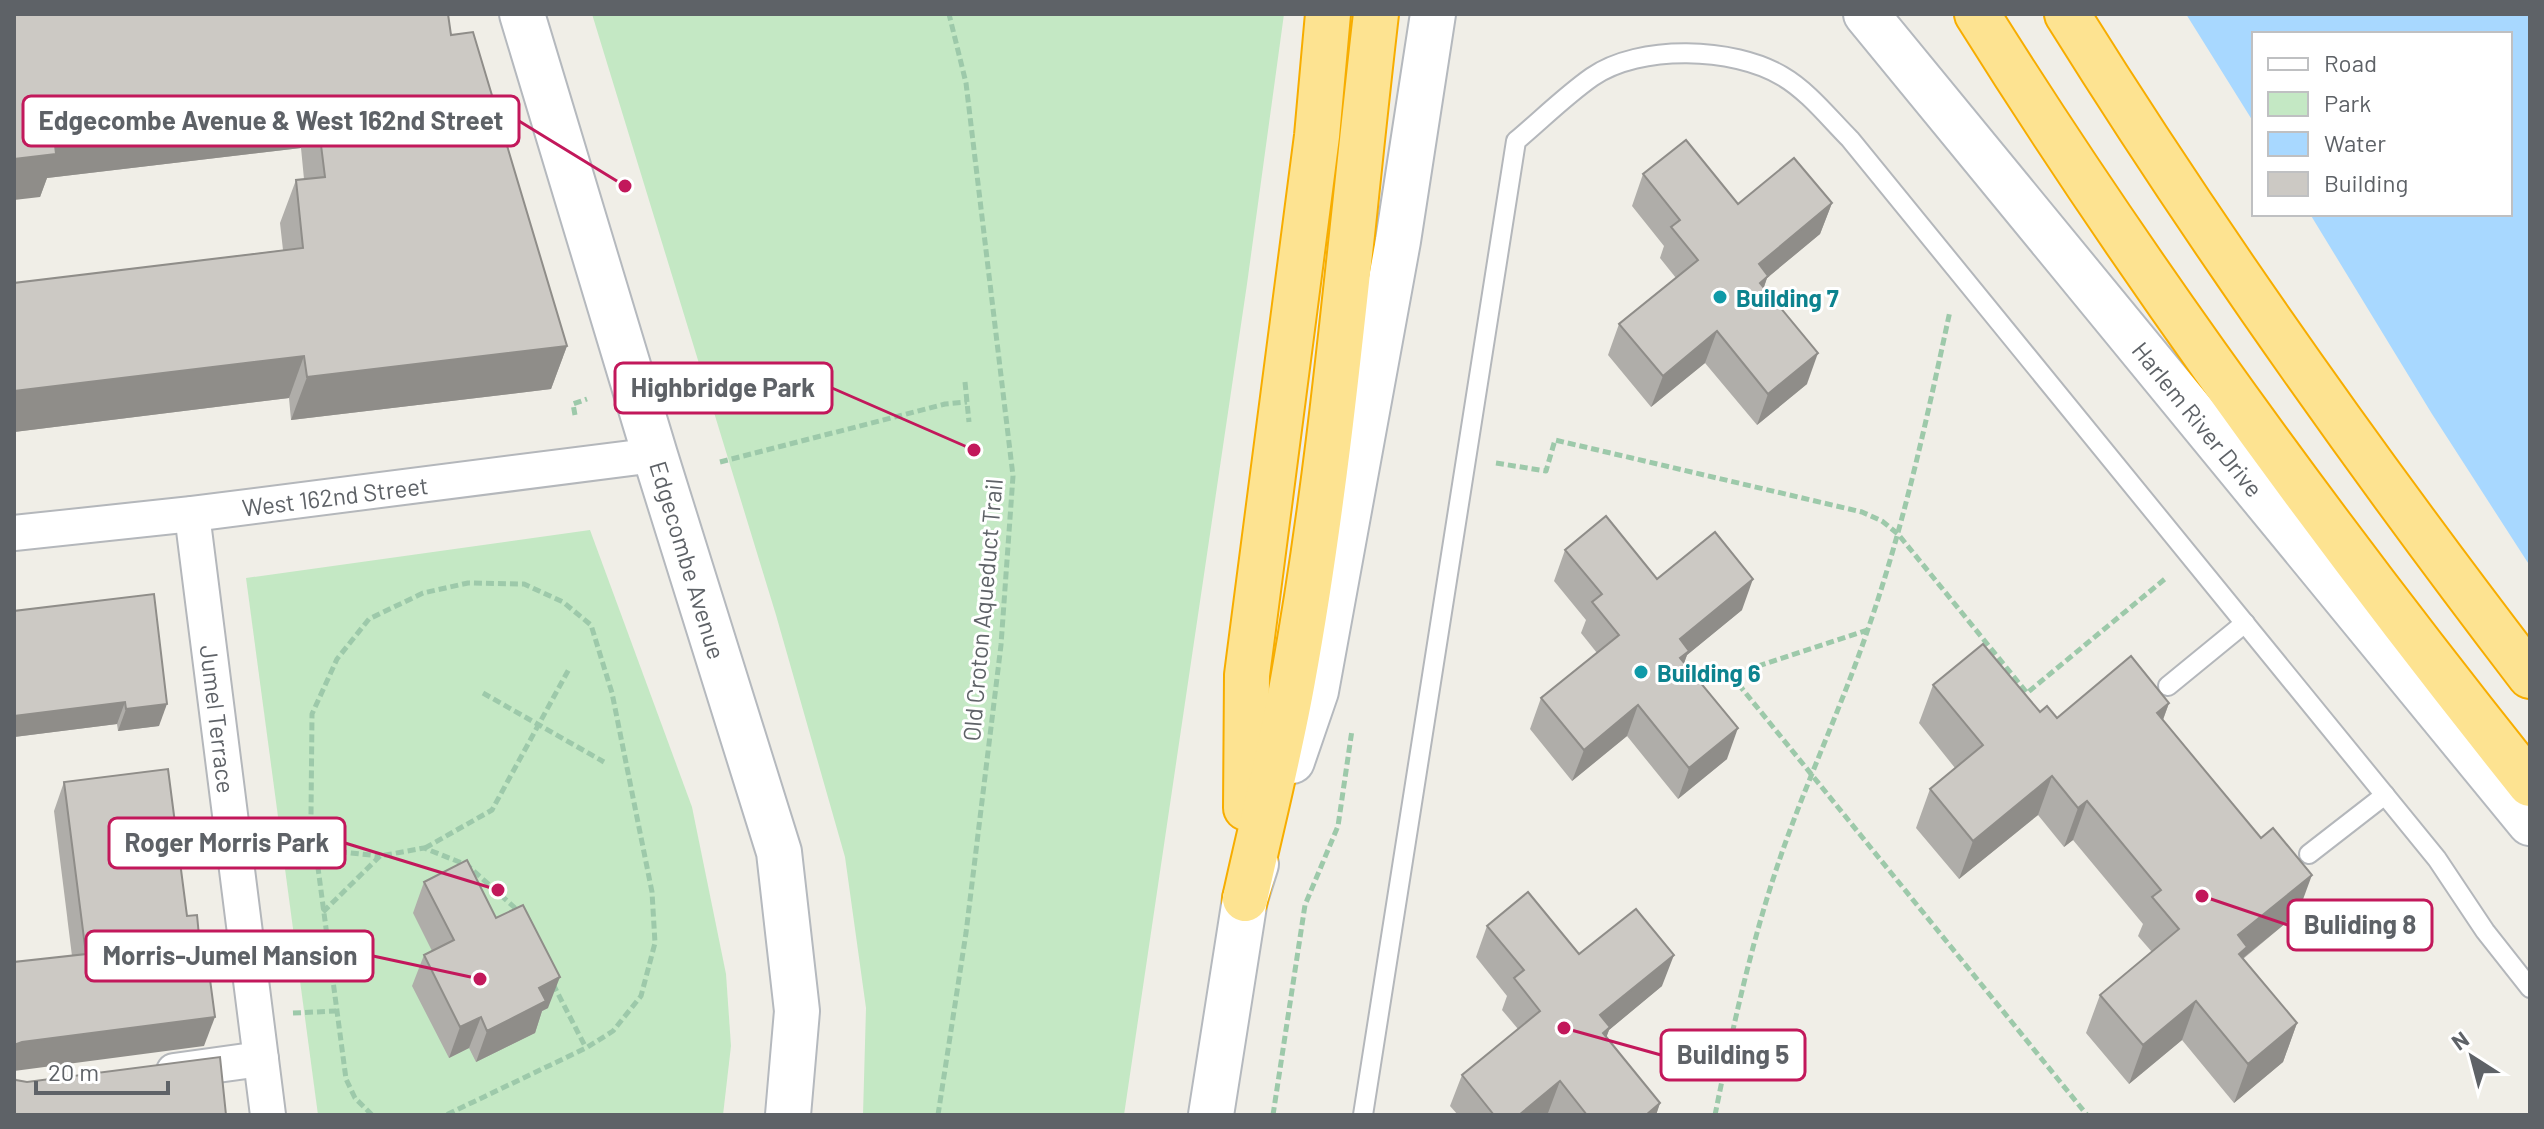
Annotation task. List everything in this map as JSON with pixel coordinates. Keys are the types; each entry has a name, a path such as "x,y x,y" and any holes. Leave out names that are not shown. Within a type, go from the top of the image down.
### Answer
{"highway":[{"path":"1245,899 1247,675 1317,136 1328,14"},
{"path":"1245,899 1293,681 1307,591 1327,448 1376,14"},
{"path":"2067,14 2260,310 2530,676"},
{"name":"Harlem River Drive","path":"1984,26 2081,176 2260,434 2530,784"}],"main road":[{"name":"Edgecombe Avenue","path":"522,14 779,852 797,1011 788,1115"},
{"path":"1211,1115 1245,899 1316,691 1393,272 1433,14"},
{"name":"Harlem River Drive","path":"1866,14 2530,823"}],"street":[{"name":"West 162nd Street","path":"14,533 192,514 655,455"},
{"name":"Jumel Terrace","path":"192,514 268,1115"},
{"path":"139,1075 261,1059"}],"lane":[{"path":"1363,1115 1516,141 1593,77 1612,66 1652,55 1700,55 1747,62 1783,77 1850,139 2437,859 2485,931 2530,988"},
{"path":"2168,686 2245,623"},
{"path":"2309,854 2385,795"}],"path":[{"name":"Old Croton Aqueduct Trail","path":"938,1115 966,933 1001,645 1013,476 966,83 949,14"},
{"path":"1715,1115 1745,976 1777,868 1868,630 1898,534 1958,271"},
{"path":"965,382 969,422"},
{"path":"575,415 573,404 587,399"},
{"path":"720,462 945,404 967,402"},
{"path":"1466,458 1546,471 1555,440 1862,512 1882,521 1898,534 2027,693 2192,557"},
{"path":"372,1115 355,1098 346,1079 311,815 312,714 337,659 369,619 423,593 468,583 524,584 563,602 591,625 612,693 653,905 655,943 641,996 613,1031 586,1048 446,1115"},
{"path":"1868,630 1731,675 2087,1115"},
{"path":"315,849 380,856 424,848 492,810 569,669"},
{"path":"483,693 604,762"},
{"path":"1273,1115 1305,905 1338,826"},
{"path":"424,848 467,865 514,907 521,921"},
{"path":"323,913 380,856"},
{"path":"550,978 586,1048"}],"green space":[{"path":"592,14 1284,14 1124,1115 863,1115 866,1008 845,857 776,615"},
{"path":"590,530 692,807 726,974 731,1046 723,1115 318,1115 246,578"}],"water":[{"path":"2186,14 2530,14 2530,566 2432,414 2311,216 2512,216 2512,32 2252,32 2252,120"}],"building":[{"path":"14,14 448,14 451,35 473,32 567,346 307,377 304,356 14,391 14,283 303,248 296,180 325,177 316,105 54,136 56,154 14,159"},
{"name":"Building 7","path":"1686,140 1738,204 1794,158 1832,203 1759,264 1768,276 1760,283 1818,353 1768,394 1717,331 1663,376 1619,324 1698,260 1671,227 1680,220 1643,174"},
{"name":"Building 6","path":"1606,516 1657,579 1715,532 1753,579 1680,639 1689,651 1680,658 1738,728 1689,768 1638,705 1584,750 1541,698 1619,635 1592,602 1602,594 1565,550"},
{"path":"154,594 167,704 126,709 125,702 14,716 14,611"},
{"path":"1983,644 2040,712 2047,706 2057,718 2131,656 2169,703 2157,713 2261,838 2273,828 2312,875 2238,935 2247,947 2239,954 2297,1023 2248,1064 2196,1001 2143,1045 2100,995 2179,929 2152,897 2161,890 2087,801 2078,808 2052,776 1973,841 1930,789 1983,745 1933,685"},
{"path":"168,769 187,916 197,915 201,957 207,957 215,1017 14,1045 14,962 86,954 64,782"},
{"path":"467,860 496,918 523,905 560,977 539,988 546,1001 487,1031 481,1017 460,1027 424,955 454,940 424,882"},
{"path":"1528,892 1579,954 1636,909 1674,955 1600,1015 1610,1027 1603,1033 1660,1103 1646,1115 1587,1115 1560,1081 1519,1115 1494,1115 1462,1075 1540,1011 1514,978 1524,970 1487,926"},
{"path":"220,1057 226,1115 14,1115 14,1078 27,1082"}],"place":[{"name":"Edgecombe Avenue & West 162nd Street","path":"625,186"},
{"name":"Building 7","path":"1720,297"},
{"name":"Highbridge Park","path":"974,450"},
{"name":"Building 6","path":"1641,672"},
{"name":"Roger Morris Park","path":"498,890"},
{"name":"Buliding 8","path":"2202,896"},
{"name":"Morris-Jumel Mansion","path":"480,979"},
{"name":"Building 5","path":"1564,1028"}]}
